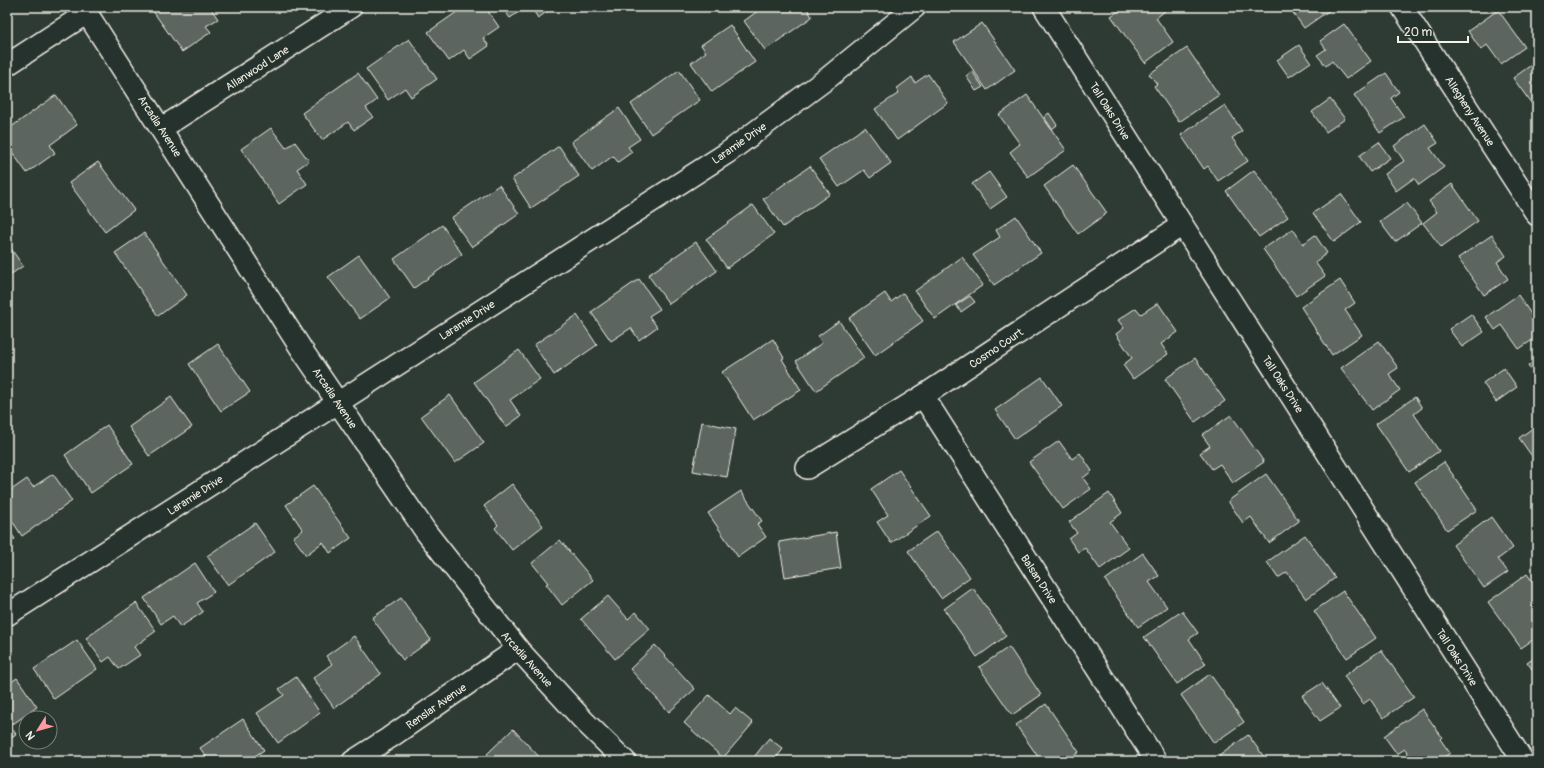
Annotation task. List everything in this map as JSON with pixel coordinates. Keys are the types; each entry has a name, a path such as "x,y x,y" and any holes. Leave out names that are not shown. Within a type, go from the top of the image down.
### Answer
{"street":[{"name":"Allanwood Lane","path":"162,128 351,7"},
{"name":"Laramie Drive","path":"7,615 727,153 829,77 915,7"},
{"name":"Tall Oaks Drive","path":"1044,7 1523,761"},
{"name":"Allegheny Avenue","path":"1402,7 1537,215"},
{"name":"Arcadia Avenue","path":"85,10 338,403 426,532 518,649 584,720 625,761"},
{"path":"7,65 85,10"},
{"name":"Cosmo Court","path":"807,468 923,396 1182,225"},
{"name":"Balsan Drive","path":"923,396 1156,761"},
{"name":"Renslar Avenue","path":"353,761 518,649"}],"building":[{"path":"150,7 210,7 218,19 206,26 211,32 182,52"},
{"path":"464,7 485,7 499,27 483,38 489,46 470,59 464,50 449,61 428,32"},
{"path":"502,7 526,7 510,18"},
{"path":"531,7 554,7 538,18"},
{"path":"763,7 806,7 812,17 765,50 744,21"},
{"path":"1124,7 1162,7 1165,11 1156,18 1173,42 1145,63 1111,16"},
{"path":"1289,7 1334,7 1304,28"},
{"path":"1498,10 1525,47 1501,64 1487,45 1481,50 1468,31"},
{"path":"982,23 1015,70 987,90 954,42"},
{"path":"1344,24 1371,61 1346,79 1332,61 1326,66 1317,55 1326,49 1320,41"},
{"path":"730,25 755,62 712,92 691,63 706,52 701,45"},
{"path":"409,39 437,79 411,97 405,88 388,100 366,69"},
{"path":"1299,45 1311,62 1289,77 1277,60"},
{"path":"1187,48 1219,95 1179,122 1154,86 1157,84 1149,74"},
{"path":"1537,61 1537,111 1513,78"},
{"path":"679,70 700,100 651,134 631,104"},
{"path":"972,71 983,87 976,91 966,76"},
{"path":"358,73 377,100 366,108 373,117 354,130 348,122 322,140 302,113"},
{"path":"1386,73 1399,92 1391,98 1404,117 1380,133 1354,95"},
{"path":"928,74 948,103 897,140 875,109 899,93 896,89 912,77 915,83"},
{"path":"56,95 77,125 50,145 55,153 27,173 7,145 7,130"},
{"path":"1027,95 1066,150 1028,177 1010,152 1020,144 999,115"},
{"path":"1330,99 1345,119 1326,132 1312,112"},
{"path":"1225,105 1242,131 1232,138 1248,161 1218,181 1208,166 1204,169 1181,135"},
{"path":"619,108 640,139 628,147 632,152 618,162 613,156 592,171 571,142"},
{"path":"1049,113 1057,125 1052,129 1044,117"},
{"path":"1425,124 1438,143 1430,148 1444,167 1419,185 1414,178 1396,191 1385,174 1404,161 1394,146"},
{"path":"865,127 891,163 870,178 864,170 839,187 819,159"},
{"path":"271,128 286,148 295,142 309,161 297,169 307,184 279,204 241,149"},
{"path":"1379,142 1390,158 1370,172 1359,156"},
{"path":"559,146 579,176 531,208 512,179"},
{"path":"98,162 134,210 105,232 69,183"},
{"path":"1073,165 1107,213 1078,234 1044,186"},
{"path":"810,166 830,194 783,227 763,199"},
{"path":"1254,170 1288,217 1259,237 1226,191"},
{"path":"989,172 1007,197 990,209 972,184"},
{"path":"1452,184 1478,221 1441,247 1423,223 1437,212 1429,201"},
{"path":"499,185 519,214 472,247 451,218"},
{"path":"1341,194 1361,222 1334,242 1313,213"},
{"path":"1407,203 1422,223 1395,242 1380,222"},
{"path":"753,205 774,234 727,268 706,239"},
{"path":"1016,216 1041,253 994,285 973,255 1000,237 996,230"},
{"path":"442,225 462,254 414,288 394,259"},
{"path":"1293,229 1303,244 1315,235 1327,253 1315,262 1325,276 1296,296 1263,249"},
{"path":"144,233 187,295 158,316 115,253"},
{"path":"1492,235 1506,256 1497,262 1508,279 1484,295 1458,258"},
{"path":"696,242 717,271 669,304 648,275"},
{"path":"7,243 23,266 7,277"},
{"path":"359,255 390,298 360,319 328,277"},
{"path":"962,257 983,285 935,319 915,291"},
{"path":"639,279 660,309 649,316 657,327 639,340 631,328 611,341 591,312"},
{"path":"1340,280 1355,303 1345,310 1362,335 1332,355 1301,307"},
{"path":"885,293 891,302 903,293 923,321 875,355 849,318"},
{"path":"1518,295 1537,323 1537,337 1519,349 1502,325 1495,330 1486,317"},
{"path":"970,296 975,302 961,312 956,305"},
{"path":"1158,303 1178,332 1161,344 1168,354 1133,379 1123,365 1132,358 1116,334 1124,328 1118,320 1136,308 1141,314"},
{"path":"1471,314 1484,332 1462,347 1449,329"},
{"path":"577,315 597,345 554,375 534,345"},
{"path":"839,321 864,358 816,391 796,361 822,343 818,336"},
{"path":"773,339 784,358 782,359 801,390 753,420 722,372"},
{"path":"1379,341 1398,368 1389,374 1400,390 1372,410 1341,368"},
{"path":"218,344 250,392 221,411 189,364"},
{"path":"519,350 540,379 510,400 521,416 506,427 474,382"},
{"path":"1195,358 1225,401 1195,422 1165,379"},
{"path":"1537,360 1537,379 1528,366"},
{"path":"1504,368 1517,387 1496,402 1483,383"},
{"path":"1042,377 1062,406 1015,439 995,410"},
{"path":"450,395 484,443 455,463 421,416"},
{"path":"171,397 192,427 149,456 129,427"},
{"path":"1415,397 1422,408 1414,414 1439,451 1409,472 1376,424"},
{"path":"1231,415 1264,462 1233,483 1220,464 1212,469 1200,453 1210,446 1202,435"},
{"path":"702,422 736,429 727,477 693,471"},
{"path":"107,425 133,464 91,493 65,455"},
{"path":"1537,425 1537,457 1534,459 1519,438"},
{"path":"1059,441 1072,459 1080,453 1092,471 1083,478 1091,489 1063,509 1029,462"},
{"path":"1444,462 1477,510 1447,530 1415,482"},
{"path":"899,470 931,516 891,543 877,522 888,515 871,489"},
{"path":"53,474 72,501 22,536 7,513 7,493 27,479 33,487"},
{"path":"1266,474 1299,521 1269,543 1251,517 1243,523 1228,501"},
{"path":"512,484 543,526 512,550 495,528 498,525 484,506"},
{"path":"313,486 351,538 330,553 323,542 306,555 293,537 303,530 286,505"},
{"path":"741,491 762,521 757,524 766,537 738,557 708,513"},
{"path":"1109,493 1122,513 1110,522 1129,548 1100,569 1085,548 1078,552 1069,539 1077,533 1069,522"},
{"path":"1491,517 1513,548 1498,559 1508,572 1484,588 1453,545"},
{"path":"255,523 275,552 228,585 207,556"},
{"path":"7,528 15,539 7,545"},
{"path":"937,531 970,577 941,598 908,551"},
{"path":"836,532 841,568 785,577 779,542"},
{"path":"1305,535 1335,578 1306,599 1287,572 1278,578 1267,562"},
{"path":"560,540 593,580 562,605 546,584 548,583 532,563"},
{"path":"1143,553 1159,576 1149,582 1167,607 1138,627 1105,580"},
{"path":"195,563 214,592 197,603 203,612 180,627 173,616 161,624 144,598"},
{"path":"1527,574 1537,588 1537,637 1521,648 1488,602"},
{"path":"973,588 1006,636 977,657 944,609"},
{"path":"1343,591 1376,638 1347,658 1314,611"},
{"path":"608,596 628,619 636,612 650,629 615,659 581,619"},
{"path":"401,598 431,640 403,660 372,618"},
{"path":"136,603 156,631 134,647 140,655 119,669 110,657 103,662 86,638"},
{"path":"1182,611 1198,633 1189,639 1206,664 1177,684 1144,637"},
{"path":"354,636 381,674 334,708 313,678 332,664 326,656"},
{"path":"77,640 97,669 54,699 34,669"},
{"path":"655,645 695,689 669,712 630,669"},
{"path":"1009,647 1041,695 1012,715 979,667"},
{"path":"1381,650 1414,697 1383,718 1370,699 1363,704 1344,676"},
{"path":"1537,655 1537,676 1527,662"},
{"path":"1210,674 1244,722 1214,743 1181,695"},
{"path":"296,677 320,713 278,743 257,713 284,695 279,689"},
{"path":"17,678 37,707 33,710 18,710 18,720 10,726 16,734 7,740 7,685"},
{"path":"1322,683 1340,708 1320,721 1302,696"},
{"path":"709,695 730,714 735,708 753,723 723,758 684,723"},
{"path":"1046,704 1079,752 1066,761 1041,761 1016,725"},
{"path":"1422,709 1442,737 1440,739 1450,753 1439,761 1413,761 1405,749 1397,754 1384,736"},
{"path":"243,719 264,750 247,761 209,761 200,748"},
{"path":"513,729 543,761 493,761 487,754"},
{"path":"1248,735 1267,761 1222,761 1219,756"},
{"path":"769,738 783,749 777,757 781,761 751,761"}]}
